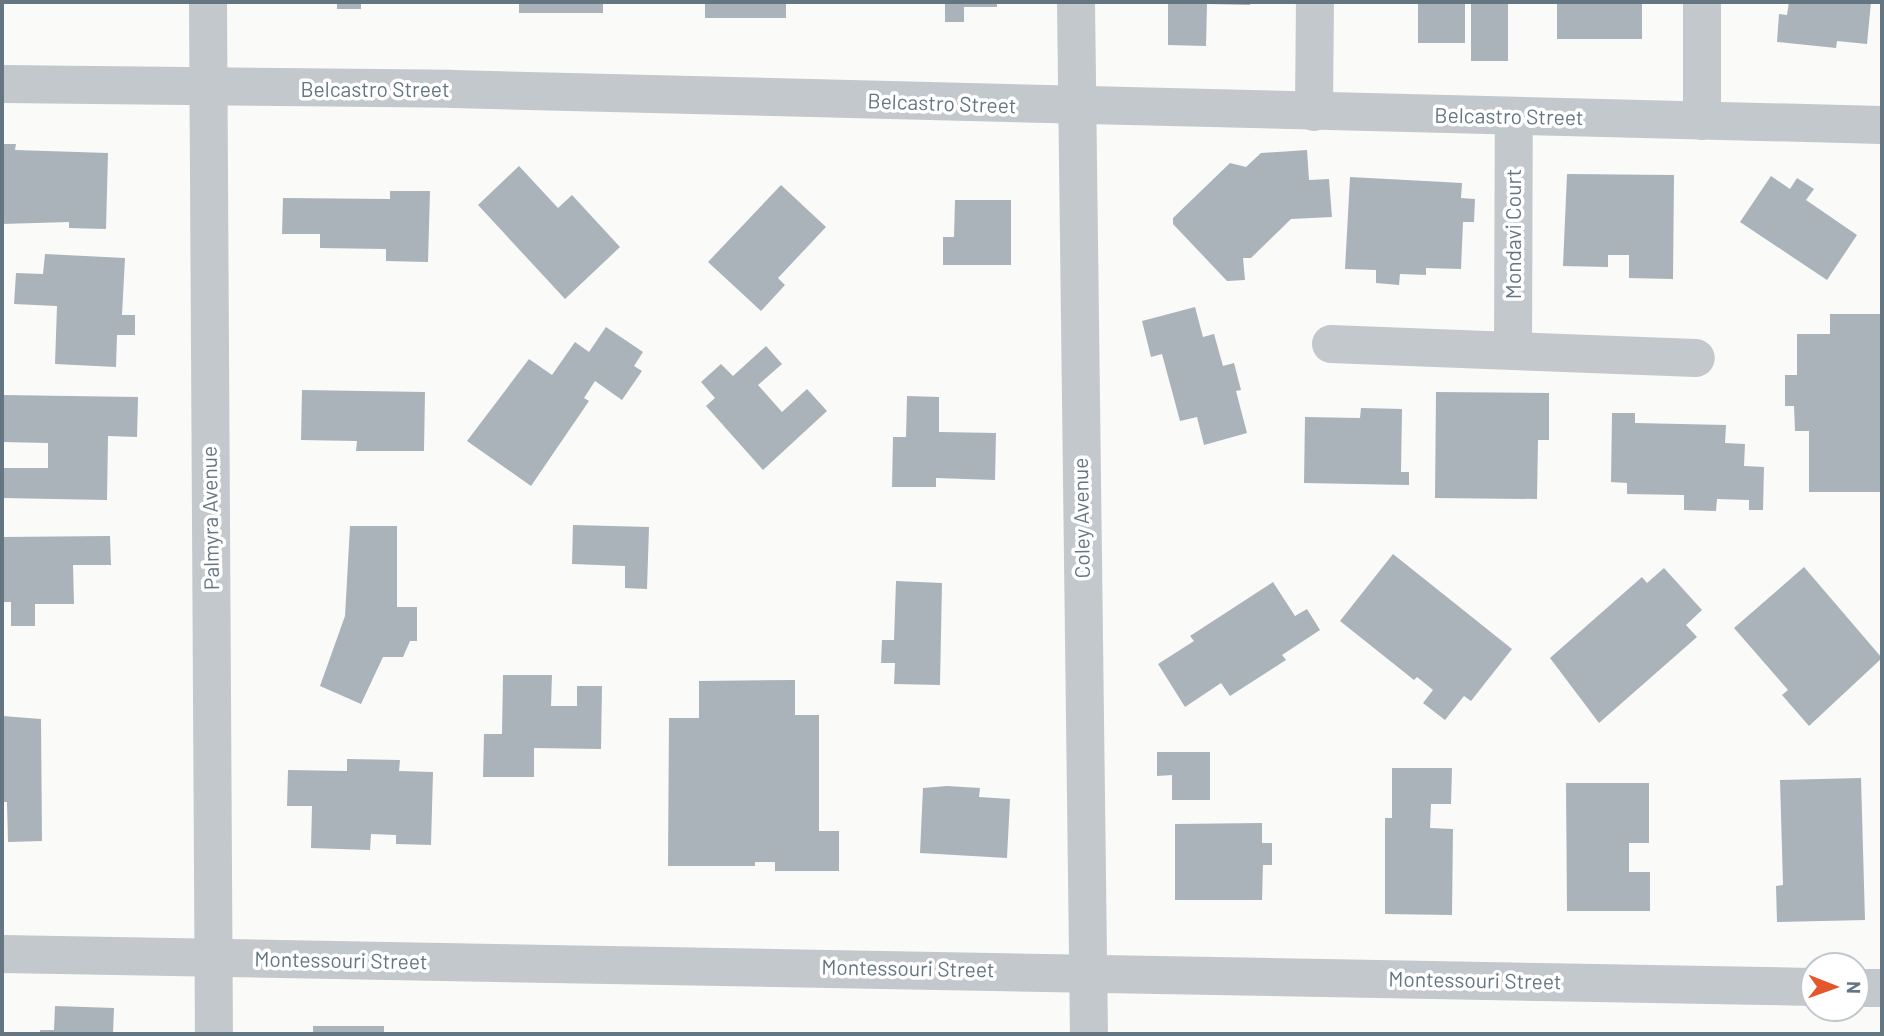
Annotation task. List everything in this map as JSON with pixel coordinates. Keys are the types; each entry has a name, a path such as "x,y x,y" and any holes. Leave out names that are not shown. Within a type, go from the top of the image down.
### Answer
{"street":[{"name":"Palmyra Avenue","path":"208,2 214,1034"},
{"name":"Coley Avenue","path":"1076,2 1089,1034"},
{"path":"1314,111 1315,2"},
{"path":"1702,2 1702,121"},
{"name":"Belcastro Street","path":"2,84 452,89 1077,107 1882,125"},
{"name":"Mondavi Court","path":"1513,351 1514,116"},
{"path":"1331,344 1696,358"},
{"name":"Montessouri Street","path":"2,954 1088,971 1800,987"}],"building":[{"path":"337,2 361,2 361,9 337,9"},
{"path":"519,2 603,2 603,13 519,13"},
{"path":"705,2 786,2 786,18 705,18"},
{"path":"945,2 997,2 997,7 964,7 964,22 945,22"},
{"path":"1168,2 1250,2 1250,5 1207,4 1206,46 1168,45"},
{"path":"1418,2 1465,2 1465,43 1418,43"},
{"path":"1471,2 1508,2 1508,61 1471,61"},
{"path":"1557,2 1642,2 1642,39 1557,39"},
{"path":"1789,2 1871,2 1867,44 1837,41 1836,48 1777,42 1779,14 1787,15"},
{"path":"2,144 16,144 15,150 108,153 106,229 69,228 69,222 2,224"},
{"path":"1307,150 1309,180 1329,179 1332,217 1291,219 1251,258 1243,258 1245,280 1227,281 1173,224 1173,218 1230,163 1246,167 1261,153"},
{"path":"519,166 558,208 572,195 620,247 565,299 478,205"},
{"path":"1567,174 1674,175 1673,279 1629,278 1629,255 1608,255 1608,267 1563,266"},
{"path":"1771,176 1790,189 1797,178 1814,189 1806,200 1857,235 1827,280 1740,222"},
{"path":"1350,177 1462,183 1461,198 1475,199 1474,222 1463,222 1461,269 1426,268 1426,275 1400,274 1399,285 1376,283 1376,270 1345,269"},
{"path":"781,185 826,227 778,278 785,285 761,311 708,262"},
{"path":"390,191 430,191 428,262 386,261 386,249 320,248 320,234 282,234 283,198 390,199"},
{"path":"955,200 1011,200 1011,265 943,265 943,237 954,237"},
{"path":"45,254 125,258 122,315 135,315 135,335 117,335 116,367 55,364 57,306 14,304 16,273 43,274"},
{"path":"1195,307 1203,337 1214,334 1223,366 1234,363 1241,390 1236,391 1247,433 1204,445 1197,417 1180,421 1162,354 1151,357 1142,321"},
{"path":"1830,314 1882,314 1880,492 1809,492 1809,431 1795,431 1794,406 1785,406 1785,375 1797,375 1797,334 1830,334"},
{"path":"606,327 643,352 634,366 642,371 622,400 595,381 584,398 589,401 531,486 467,441 529,359 552,375 575,342 589,352"},
{"path":"766,346 782,364 758,385 782,412 807,389 827,411 763,470 706,406 715,398 701,382 721,364 733,376"},
{"path":"302,390 425,392 424,451 356,451 357,441 301,440"},
{"path":"1436,392 1549,393 1549,440 1538,440 1537,499 1435,498"},
{"path":"2,395 138,397 137,437 108,436 107,500 2,498 2,468 48,468 48,443 2,442"},
{"path":"907,396 939,397 939,432 996,433 995,480 936,478 936,487 892,487 893,437 906,437"},
{"path":"1361,408 1402,409 1401,472 1409,472 1409,485 1304,483 1305,417 1360,418"},
{"path":"1612,413 1635,413 1635,423 1726,425 1725,443 1745,444 1744,466 1764,467 1763,510 1749,510 1749,500 1717,499 1716,511 1684,510 1684,495 1627,494 1627,483 1611,482"},
{"path":"573,525 649,527 647,589 625,588 625,566 572,564"},
{"path":"350,526 397,526 397,607 417,607 417,641 410,641 403,657 383,657 361,704 320,686 345,616"},
{"path":"110,536 111,565 73,565 74,604 35,604 35,626 11,626 11,602 2,602 2,537"},
{"path":"1393,554 1512,649 1471,701 1464,696 1445,720 1423,703 1433,690 1417,677 1414,680 1340,621"},
{"path":"1804,567 1882,658 1809,726 1782,695 1788,690 1734,628"},
{"path":"1664,568 1702,610 1686,625 1697,637 1599,723 1550,658 1642,577 1647,583"},
{"path":"896,581 942,583 940,685 894,684 895,663 881,663 882,640 894,640"},
{"path":"1273,582 1295,616 1307,609 1320,630 1282,655 1286,660 1230,696 1221,683 1185,707 1158,664 1194,641 1190,636"},
{"path":"503,675 552,675 551,706 577,706 577,686 602,686 601,749 534,748 534,777 483,777 484,734 502,734"},
{"path":"795,680 795,715 819,715 819,831 839,831 839,871 775,871 775,862 755,862 755,866 668,866 669,718 699,718 699,681"},
{"path":"2,716 41,719 42,841 8,842 7,802 2,802"},
{"path":"1157,752 1210,752 1210,800 1172,800 1172,775 1157,776"},
{"path":"347,759 400,760 399,771 433,772 431,845 396,844 396,835 371,834 370,850 311,848 312,806 287,806 288,770 347,771"},
{"path":"1392,768 1452,768 1451,804 1431,804 1430,828 1453,829 1452,915 1385,914 1385,818 1392,818"},
{"path":"1861,778 1865,920 1777,922 1776,886 1783,885 1780,780"},
{"path":"1566,783 1649,783 1649,843 1629,843 1629,872 1650,872 1650,911 1567,911"},
{"path":"923,788 980,788 979,797 1010,799 1007,858 920,853"},
{"path":"1262,823 1262,843 1272,843 1272,865 1263,865 1262,900 1175,900 1175,824"},
{"path":"55,1006 114,1008 113,1034 40,1034 40,1030 54,1030"},
{"path":"313,1026 384,1026 384,1034 313,1034"}]}
